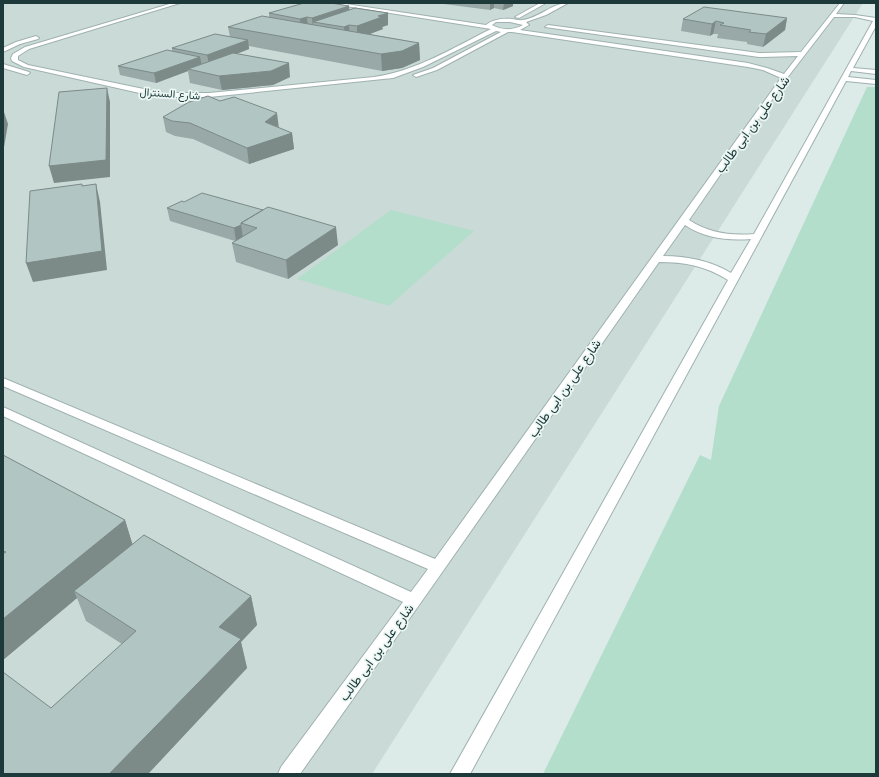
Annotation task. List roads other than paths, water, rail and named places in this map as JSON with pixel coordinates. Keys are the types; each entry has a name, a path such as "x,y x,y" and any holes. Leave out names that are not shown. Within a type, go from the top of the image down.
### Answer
{"street":[{"name":"شارع السنترال","path":"178,3 27,48 16,55 14,58 15,61 26,66 144,92 209,96 354,82 387,77 421,66 470,42 493,28 488,24 489,23 497,21"},
{"path":"329,3 737,63 765,68 785,77"},
{"path":"365,3 422,11"},
{"path":"511,20 544,3"},
{"path":"365,87 421,74 435,69 509,30 523,28 524,23 566,3"},
{"path":"842,9 863,11"},
{"path":"460,774 876,21 855,16 842,9"},
{"name":"شارع على بن ابى طالب","path":"288,774 438,567 785,77 842,9"},
{"path":"529,11 548,12"},
{"path":"95,21 116,15"},
{"path":"482,19 497,21 511,20 533,26"},
{"path":"541,26 745,54 775,56 803,54"},
{"path":"61,31 76,33"},
{"path":"3,50 18,42 40,37"},
{"path":"470,42 483,44"},
{"path":"737,63 746,59 745,54"},
{"path":"3,66 17,71 106,91"},
{"path":"847,74 876,72"},
{"path":"876,72 869,76 876,81"},
{"path":"847,74 876,81"},
{"name":"شارع السنترال","path":"138,98 192,102 221,101"},
{"path":"683,220 696,229 715,235 737,238 757,236"},
{"path":"656,259 677,259 699,262 719,269 734,279"},
{"path":"3,382 438,567"},
{"path":"3,411 414,600"}]}
